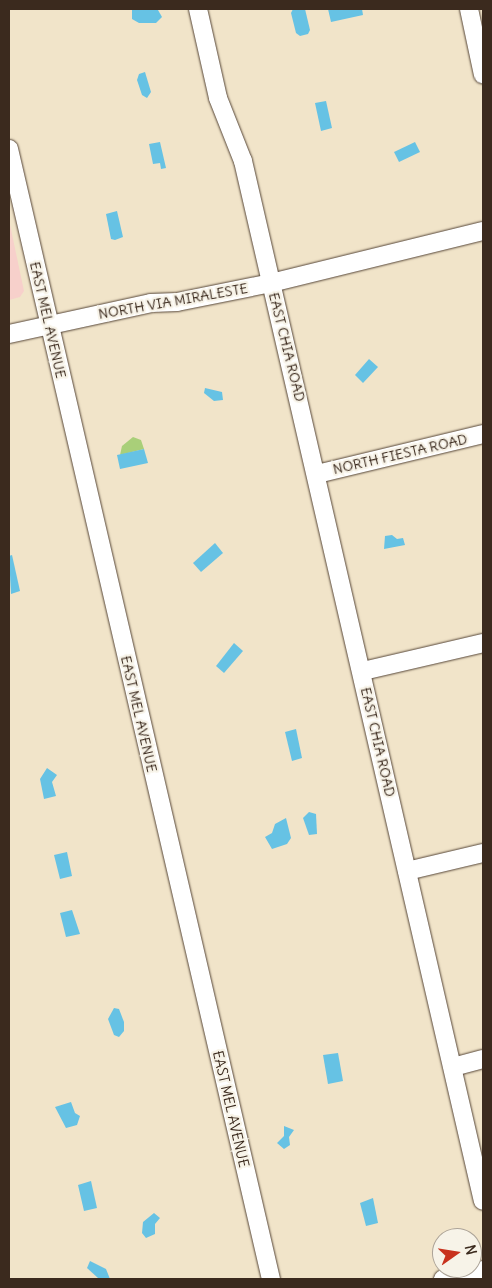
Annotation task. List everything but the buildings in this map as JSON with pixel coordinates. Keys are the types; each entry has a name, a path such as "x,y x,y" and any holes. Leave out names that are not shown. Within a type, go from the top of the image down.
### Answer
{"street":[{"name":"EAST CHIA ROAD","path":"198,9 218,98 243,162 363,671 483,1201"},
{"path":"469,9 483,75"},
{"name":"EAST MEL AVENUE","path":"9,149 271,1279"},
{"name":"NORTH VIA MIRALESTE","path":"9,334 49,324 271,283 483,231"},
{"name":"NORTH FIESTA ROAD","path":"317,474 483,434"},
{"path":"363,671 483,643"},
{"path":"407,871 483,853"},
{"path":"453,1066 483,1059"},
{"path":"443,1279 483,1270"}],"shaded area":[{"path":"9,220 24,291 20,297 9,300"}],"green space":[{"path":"133,437 141,440 144,449 120,455 122,446"}],"water":[{"path":"132,9 158,10 162,17 156,23 139,23 132,19"},
{"path":"293,9 305,9 310,30 308,34 300,36 296,33 291,13"},
{"path":"328,9 362,9 363,15 331,22"},
{"path":"145,72 151,92 147,98 142,95 137,80 139,74"},
{"path":"326,101 332,128 321,131 315,103"},
{"path":"160,142 166,168 161,169 160,163 153,164 149,144"},
{"path":"415,142 420,152 399,162 394,152"},
{"path":"117,211 123,237 115,240 111,239 106,214"},
{"path":"369,359 378,367 363,383 355,375"},
{"path":"205,388 222,392 223,400 214,401 204,393"},
{"path":"144,449 148,463 120,469 117,455"},
{"path":"392,535 397,539 403,538 405,545 384,549 385,536"},
{"path":"215,543 223,553 201,572 193,563"},
{"path":"12,555 20,591 11,594 9,556"},
{"path":"234,643 243,651 224,673 216,666"},
{"path":"296,729 302,758 292,761 285,732"},
{"path":"47,768 57,775 52,782 56,796 44,799 40,779"},
{"path":"309,812 316,814 317,834 309,835 303,818"},
{"path":"286,818 291,838 287,844 272,849 265,837 272,833 275,824"},
{"path":"67,852 72,876 60,879 54,855"},
{"path":"72,910 80,934 66,937 60,913"},
{"path":"114,1008 119,1009 124,1022 124,1031 119,1037 114,1035 108,1019"},
{"path":"338,1053 343,1081 328,1084 323,1055"},
{"path":"71,1102 75,1113 80,1116 77,1125 66,1128 55,1107"},
{"path":"284,1126 294,1130 289,1137 290,1145 284,1149 277,1143 284,1136"},
{"path":"91,1181 97,1208 84,1211 78,1185"},
{"path":"373,1198 378,1223 366,1226 360,1203"},
{"path":"154,1213 160,1218 155,1224 155,1234 146,1238 142,1233 143,1222"},
{"path":"90,1261 106,1269 110,1279 98,1278 87,1268"}]}
